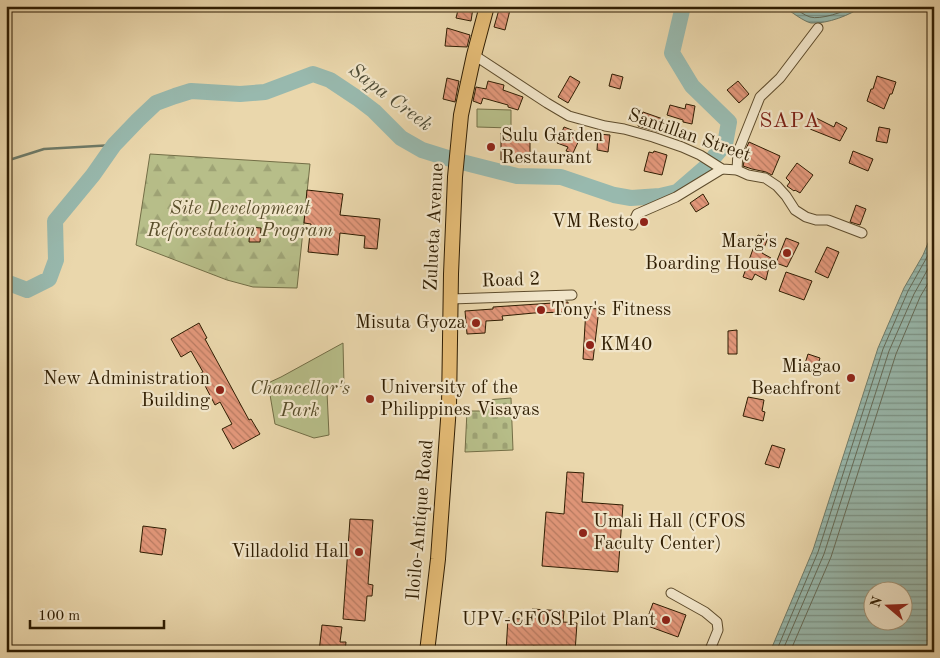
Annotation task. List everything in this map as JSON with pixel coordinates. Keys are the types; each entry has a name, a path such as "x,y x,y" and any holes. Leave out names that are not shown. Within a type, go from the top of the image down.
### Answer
{"main road":[{"name":"Zulueta Avenue","path":"451,301 455,177 461,115 487,6"},
{"name":"Iloilo-Antique Road","path":"427,652 438,559 449,406 451,301"}],"street":[{"path":"737,170 738,152 760,97 780,78 818,28"},
{"name":"Santillan Street","path":"474,55 570,116 605,126 624,128 653,137 700,155 722,169 737,170 748,175 765,178 777,186 795,210 806,217 816,220 828,220 862,233"},
{"path":"632,225 637,214 676,198 722,169"},
{"name":"Road 2","path":"451,301 572,295"},
{"path":"671,593 705,612 717,622 718,630 709,652"}],"green space":[{"path":"477,109 511,110 511,128 477,127"},
{"name":"Site Development Reforestation Program","path":"150,154 310,164 297,288 253,287 227,280 136,245"},
{"name":"Chancellor's Park","path":"343,343 344,385 327,392 329,435 314,438 275,424 268,383"},
{"path":"511,398 513,450 465,452 467,411 487,411 487,400"}],"water":[{"path":"784,6 863,6 839,18 811,23 797,16"},
{"path":"934,229 934,652 770,652 813,550 878,348 904,288 923,255"}],"building":[{"path":"459,6 473,8 471,21 456,18"},
{"path":"500,6 511,6 505,30 494,27"},
{"path":"447,28 470,35 467,47 445,46"},
{"path":"612,74 623,77 620,89 609,86"},
{"path":"570,76 580,82 568,103 558,97"},
{"path":"877,76 896,82 884,109 867,101"},
{"path":"447,78 459,81 455,102 443,99"},
{"path":"488,81 504,85 503,90 523,97 518,110 483,98 481,104 473,101 476,87 486,89"},
{"path":"738,81 749,94 739,103 727,90"},
{"path":"686,104 695,106 692,124 667,115 670,105 685,109"},
{"path":"643,112 663,119 659,132 638,126"},
{"path":"816,118 834,127 836,122 847,128 840,141 810,129"},
{"path":"564,127 582,134 573,153 566,151 568,147 557,143"},
{"path":"879,127 890,129 887,143 876,141"},
{"path":"530,132 530,159 501,160 501,133"},
{"path":"598,134 610,135 608,152 597,150"},
{"path":"749,142 780,156 772,175 743,166"},
{"path":"654,151 667,155 662,175 644,171 649,152 653,153"},
{"path":"853,151 873,159 868,171 849,163"},
{"path":"797,163 813,175 800,193 787,186 790,182 786,178"},
{"path":"307,190 343,194 340,215 380,219 377,249 364,248 365,236 340,233 338,255 308,252 311,224 304,223"},
{"path":"703,194 709,204 696,212 690,203"},
{"path":"856,205 866,209 860,225 850,222"},
{"path":"250,227 261,228 260,242 249,242"},
{"path":"758,235 768,238 762,253 771,258 766,280 755,274 752,280 743,277"},
{"name":"Marg's Boarding House","path":"786,238 799,243 787,267 776,263"},
{"path":"827,247 839,252 828,278 815,272"},
{"path":"786,272 812,281 804,300 779,291"},
{"path":"568,302 568,312 502,316 503,320 486,321 485,333 467,334 465,311 493,309 493,307"},
{"path":"586,308 599,309 593,360 583,359"},
{"name":"New Administration Building","path":"199,323 207,338 205,339 249,420 251,419 260,434 233,449 222,429 232,424 220,402 215,405 199,374 203,372 191,351 181,357 171,339"},
{"path":"737,330 737,354 728,354 728,331"},
{"path":"808,354 820,358 815,375 803,370"},
{"path":"748,397 764,400 762,411 765,412 763,421 743,416"},
{"path":"772,445 785,449 779,468 765,464"},
{"name":"Umali Hall (CFOS Faculty Center)","path":"567,472 584,473 582,502 623,505 618,572 542,566 546,512 564,514"},
{"name":"Villadolid Hall","path":"350,519 373,520 368,584 373,585 372,596 367,596 365,621 343,619"},
{"path":"143,526 166,529 162,555 140,552"},
{"name":"UPV-CFOS Pilot Plant","path":"653,603 686,615 678,637 645,625"},
{"path":"532,609 564,611 563,622 577,623 575,652 556,652 556,648 533,646 532,652 506,652 508,618 531,620"},
{"path":"322,625 342,627 340,642 346,642 345,652 319,652"}],"waterway":[{"name":"Sapa Creek","path":"683,6 672,53 692,86 729,122 725,144 714,157"},
{"name":"Sapa Creek","path":"6,282 27,290 49,279 56,260 55,221 93,175 114,145 138,120 156,103 191,91 240,94 265,92 313,74 330,80 357,98 374,111 401,138 422,150 517,176 561,177 614,195 631,198 660,196 677,192 707,166"},
{"name":"Sapa Creek","path":"6,161 44,149 114,145"}],"place":[{"name":"Sulu Garden Restaurant","path":"491,147"},
{"name":"VM Resto","path":"644,222"},
{"name":"Marg's Boarding House","path":"787,253"},
{"name":"Tony's Fitness","path":"541,310"},
{"name":"Misuta Gyoza","path":"476,323"},
{"name":"KM40","path":"590,345"},
{"name":"Miagao Beachfront","path":"851,378"},
{"name":"New Administration Building","path":"220,390"},
{"name":"University of the Philippines Visayas","path":"370,399"},
{"name":"Umali Hall (CFOS Faculty Center)","path":"583,533"},
{"name":"Villadolid Hall","path":"359,552"},
{"name":"UPV-CFOS Pilot Plant","path":"666,620"}],"district":[{"name":"SAPA","path":"790,121"}]}
